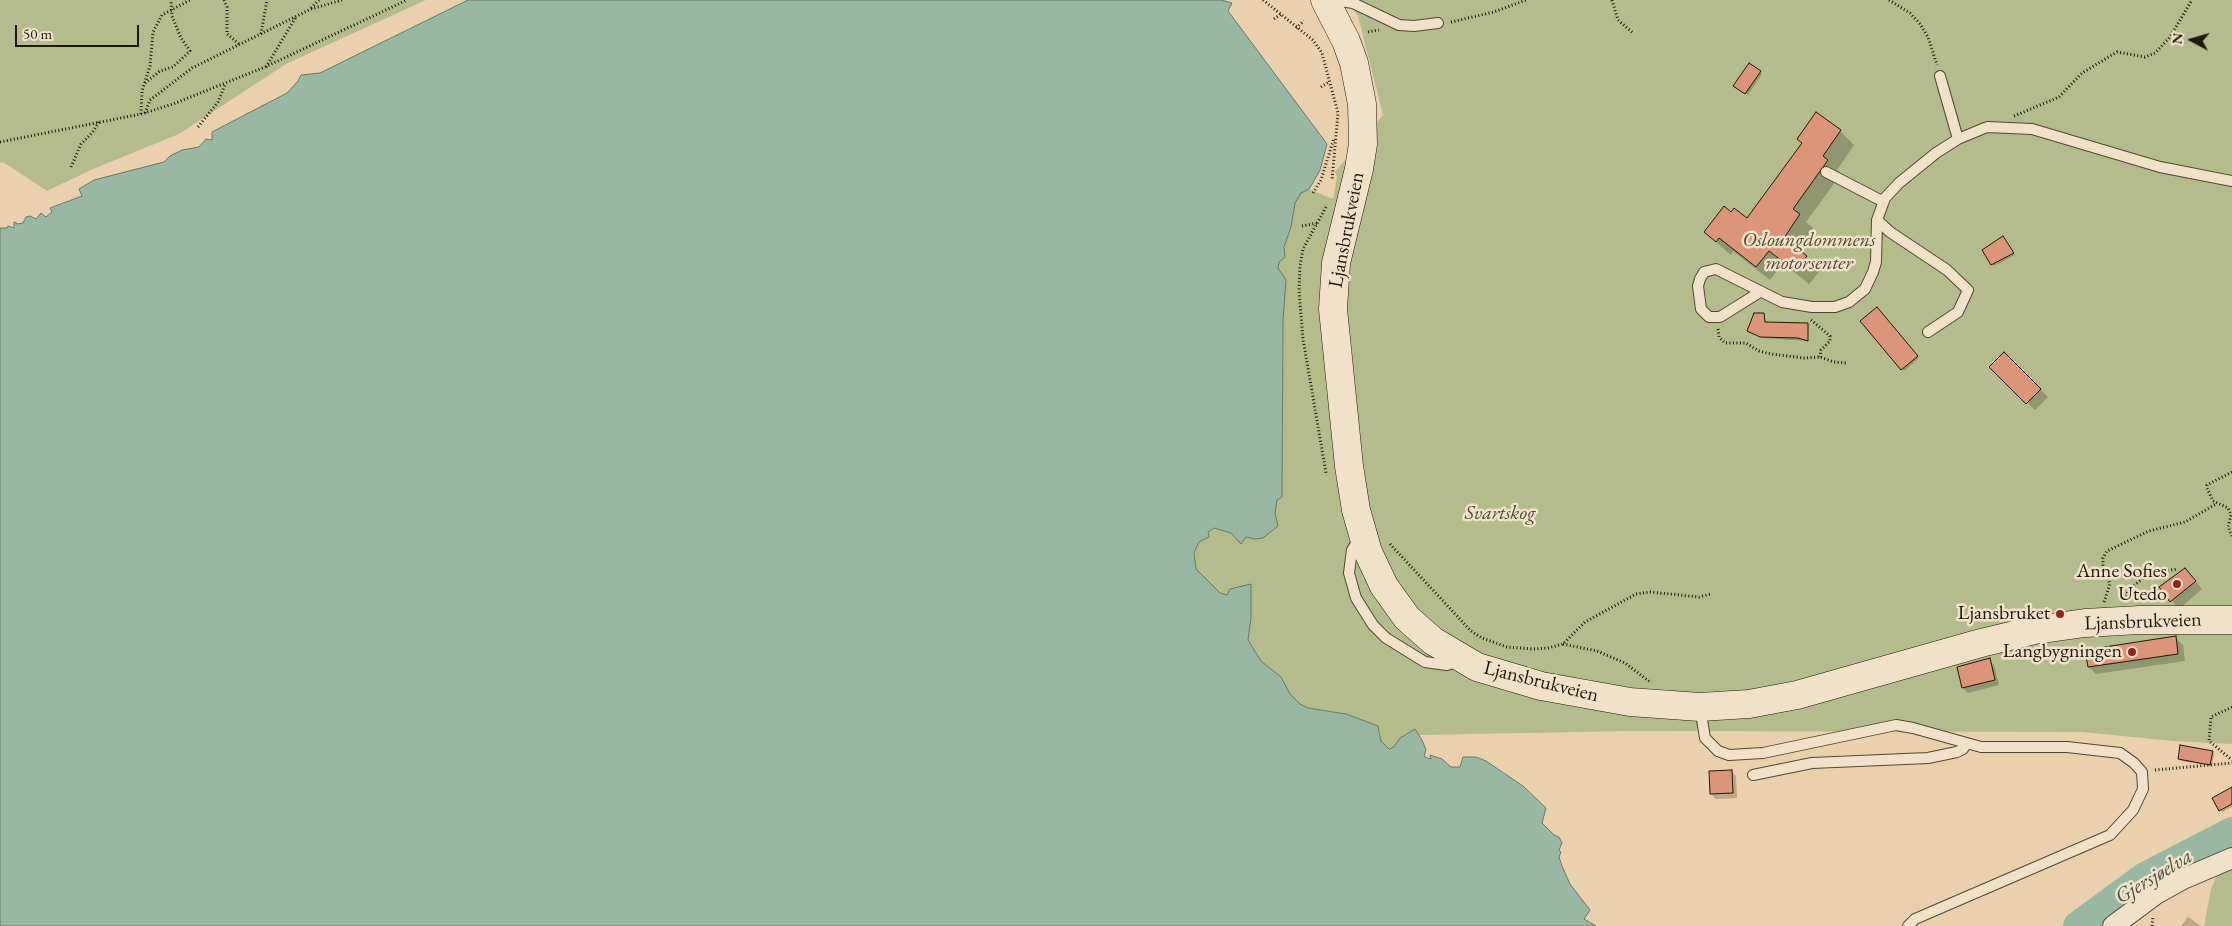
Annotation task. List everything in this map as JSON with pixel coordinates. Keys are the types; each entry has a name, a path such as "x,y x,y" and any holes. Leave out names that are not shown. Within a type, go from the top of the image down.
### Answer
{"main road":[{"name":"Ljansbrukveien","path":"1325,0 1346,41 1354,63 1362,104 1363,135 1359,169 1336,263 1333,309 1349,466 1375,537 1374,568 1395,603 1420,631 1463,660 1510,678 1569,692 1630,702 1700,707 1769,701 1832,686 2010,635 2063,626 2117,621 2232,620"}],"street":[{"path":"2113,926 2156,894 2183,879 2232,858"}],"lane":[{"path":"1334,0 1360,6 1399,25 1414,26 1438,23"},
{"path":"1940,76 1958,139"},
{"path":"1760,292 1720,317 1709,317 1701,309 1699,298 1700,278 1710,269 1716,269 1782,302 1806,306 1835,307 1849,302 1865,289 1870,282 1876,262 1878,220 1882,201 1899,183 1936,153 1958,139 1987,127 2032,129 2160,167 2232,181"},
{"path":"1826,172 1882,201"},
{"path":"1878,220 1890,232 1947,270 1968,290 1958,312 1928,332"},
{"path":"1700,707 1705,738 1718,751 1729,754 1763,753 1896,726 1913,728 1981,747 2067,747 2120,754 2134,763 2142,772 2143,789 2133,810 2110,835 1914,919 1908,926"},
{"path":"1753,775 1812,763 1928,758 1957,752 1963,749 1966,744"}],"path":[{"path":"144,84 160,71 173,67 190,51 181,38 172,16 171,0"},
{"path":"143,114 144,84 150,66 153,32 162,15 190,0"},
{"path":"224,0 227,7 227,34 239,44"},
{"path":"261,34 267,0"},
{"path":"311,8 319,0"},
{"path":"143,114 150,100 192,68 311,8 342,0"},
{"path":"0,142 143,114 225,85 405,0"},
{"path":"1438,23 1494,12 1526,0"},
{"path":"1612,0 1618,20 1633,33"},
{"path":"1889,0 1910,13 1928,37 1940,76"},
{"path":"2005,127 2016,114 2059,97 2082,73 2117,52 2146,57 2155,53 2170,38 2192,0"},
{"path":"1274,19 1281,14"},
{"path":"266,67 296,16"},
{"path":"1296,28 1304,21"},
{"path":"1321,87 1329,82"},
{"path":"198,127 218,102 225,85"},
{"path":"71,167 81,144 92,133 99,122"},
{"path":"1313,193 1321,180 1336,132"},
{"path":"1302,226 1318,223"},
{"path":"1806,306 1812,322 1830,336 1830,341 1821,350 1820,357"},
{"path":"1715,317 1719,337 1725,344 1746,343 1759,351 1771,354 1804,358 1820,357 1834,362 1846,363"},
{"path":"2232,472 2207,484 2216,504 2228,508 2231,515 2228,527 2232,536"},
{"path":"2178,569 2150,573 2134,583 2128,590 2117,621 2101,607 2110,584 2102,566 2102,558 2107,552 2149,531 2185,522 2216,504"},
{"path":"1375,537 1460,621 1482,638 1496,644 1520,649 1548,648 1563,644 1597,651 1625,663 1652,684"},
{"path":"1563,644 1585,622 1636,594 1650,592 1699,597 1712,594"},
{"path":"2232,707 2211,717 2209,741 2232,762"},
{"path":"2142,772 2232,762"}],"green space":[{"path":"0,0 426,0 286,64 179,134 93,169 47,191 3,162 0,163"},
{"name":"Svartskog","path":"1347,0 2232,0 2232,744 2173,741 2082,732 1633,731 1419,735 1415,729 1400,738 1394,748 1389,749 1381,741 1380,731 1369,723 1346,714 1308,708 1300,704 1290,694 1281,677 1261,661 1248,640 1251,618 1251,584 1227,595 1220,593 1196,569 1194,554 1199,542 1209,537 1208,532 1214,528 1231,533 1237,539 1246,537 1255,539 1278,526 1275,513 1277,500 1282,497 1283,320 1286,280 1278,269 1279,262 1291,227 1295,203 1301,193 1309,189 1333,199 1337,177 1335,172 1383,115 1358,16"},
{"path":"2232,840 2232,926 2204,926 2211,889"}],"shaded area":[{"path":"468,0 1221,0 1232,3 1228,11 1327,144 1320,170 1309,189 1301,193 1295,203 1291,227 1284,247 1285,257 1279,262 1278,268 1286,280 1283,320 1282,497 1277,500 1275,513 1278,526 1263,538 1246,537 1241,544 1231,533 1214,528 1208,532 1209,537 1199,542 1194,553 1196,569 1220,593 1227,595 1230,589 1251,584 1251,618 1248,640 1261,661 1281,677 1290,694 1300,704 1308,708 1346,714 1378,726 1381,741 1389,749 1394,747 1400,738 1415,729 1422,740 1426,750 1424,756 1427,758 1431,759 1430,755 1442,759 1451,767 1460,767 1463,757 1476,757 1486,761 1523,786 1546,808 1542,823 1554,835 1559,837 1562,843 1559,857 1562,866 1570,884 1590,910 1584,919 1596,926 0,926 0,228 7,228 8,226 14,228 14,222 18,224 23,223 26,217 30,216 36,219 41,213 46,217 52,212 50,208 82,196 79,189 94,180 164,162 170,156 182,150 199,147 206,139 212,140 212,132 287,93 301,75 320,73"}],"building":[{"path":"1749,63 1761,71 1745,94 1733,86"},
{"path":"1816,112 1841,130 1823,156 1828,160 1793,209 1800,214 1784,238 1807,256 1795,271 1769,251 1756,267 1719,238 1716,242 1704,232 1724,206 1731,212 1734,208 1747,218 1802,143 1797,139"},
{"path":"2003,236 2014,253 1991,265 1982,250"},
{"path":"1877,307 1918,356 1901,370 1860,321"},
{"path":"1754,313 1764,313 1765,322 1808,323 1808,341 1798,338 1760,337 1747,331"},
{"path":"2004,352 2041,389 2026,404 1989,367"},
{"name":"Anne Sofies Utedo","path":"2185,568 2196,581 2170,602 2159,587"},
{"name":"Langbygningen","path":"2176,636 2178,654 2088,667 2085,650"},
{"path":"1990,658 1995,680 1962,688 1957,667"},
{"path":"2180,745 2213,751 2210,765 2178,759"},
{"path":"1732,770 1733,793 1710,794 1709,771"},
{"path":"2232,787 2232,804 2219,811 2212,798"}],"waterway":[{"name":"Gjersjøelva","path":"2078,926 2145,877 2232,832"}],"place":[{"name":"Anne Sofies Utedo","path":"2177,584"},
{"name":"Ljansbruket","path":"2060,614"},
{"name":"Langbygningen","path":"2132,652"}],"park label":[{"name":"Osloungdommens motorsenter","path":"1809,252"}]}
